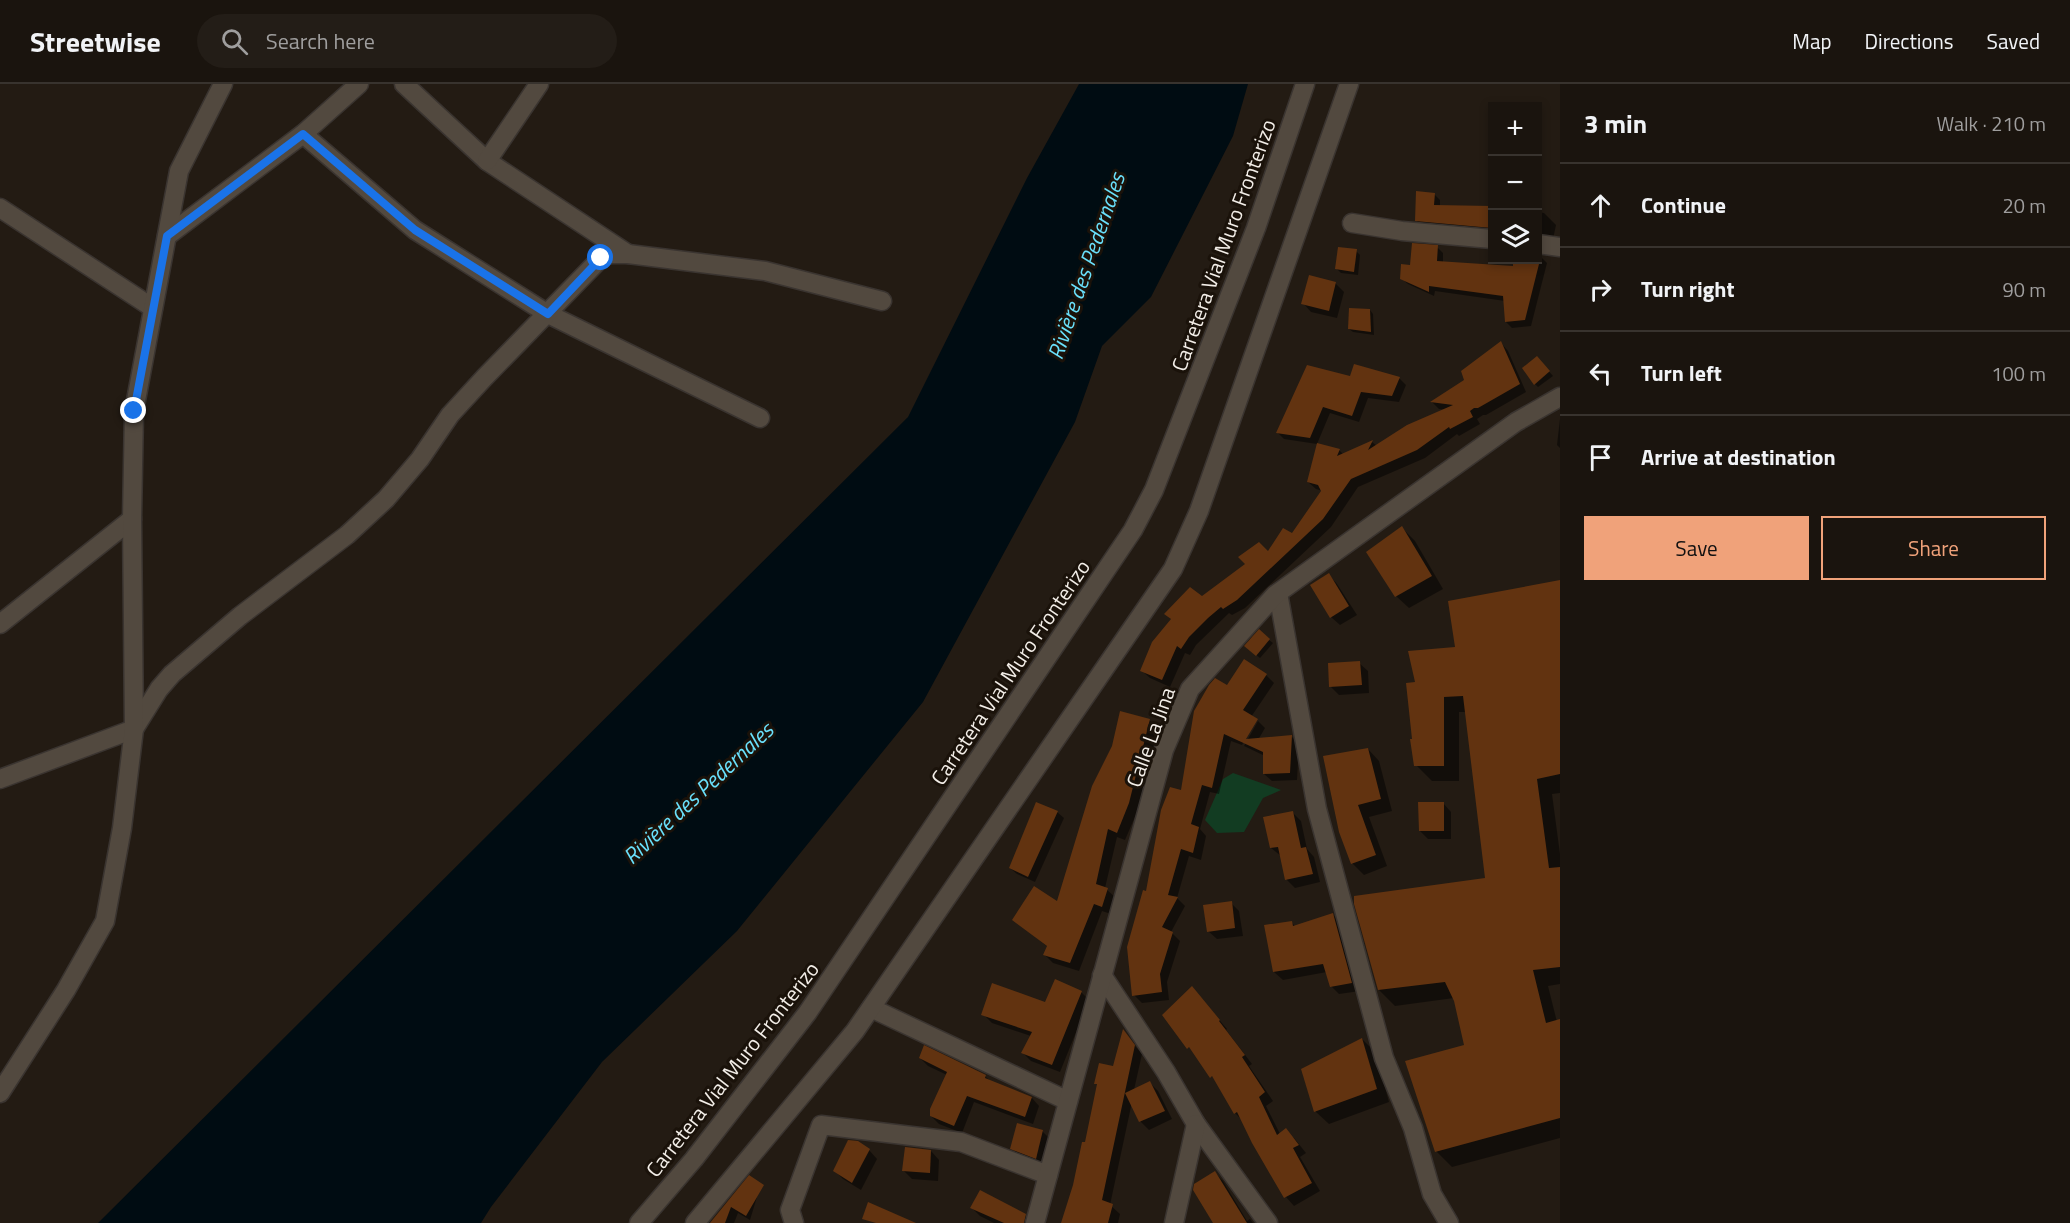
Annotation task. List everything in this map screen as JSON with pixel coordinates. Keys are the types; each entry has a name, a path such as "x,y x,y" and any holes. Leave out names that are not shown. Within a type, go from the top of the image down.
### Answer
{"street":[{"path":"0,1093 66,990 105,921 122,828 134,729 132,519 134,411 179,171 223,84"},
{"path":"167,236 303,134 359,84"},
{"path":"404,84 487,161 628,254"},
{"path":"487,161 539,84"},
{"name":"Carretera Vial Muro Fronterizo","path":"639,1223 694,1159 807,1012 1133,531 1154,490 1247,250 1305,84"},
{"path":"695,1223 855,1031 1173,569 1199,511 1349,84"},
{"path":"303,134 415,230 548,314 760,418"},
{"path":"0,208 153,308"},
{"path":"1352,223 1402,231 1488,239"},
{"path":"1542,245 1560,247"},
{"path":"0,779 134,729 159,689 172,674 240,616 347,535 386,499 420,459 450,415 601,258 610,254 628,254 765,271 882,302"},
{"name":"Calle La Jina","path":"1035,1223 1164,750 1190,689 1278,593 1516,422 1560,397"},
{"path":"0,624 132,519"},
{"path":"1278,593 1317,809 1381,1047 1413,1128 1432,1194 1449,1223"},
{"path":"1102,975 1166,1072 1196,1124 1268,1223"},
{"path":"871,1008 1068,1101"},
{"path":"1174,1223 1196,1124"},
{"path":"794,1223 790,1210 821,1125 961,1142 1048,1175"}],"green space":[{"path":"1233,773 1281,790 1263,798 1244,832 1217,833 1205,820 1223,779"}],"water":[{"name":"Rivière des Pedernales","path":"1079,84 1248,84 1233,136 1151,297 1102,346 1075,422 923,702 737,931 602,1062 481,1223 98,1223 908,417 1027,178"}],"building":[{"path":"1416,191 1435,193 1434,205 1488,206 1488,228 1415,221"},
{"path":"1412,243 1438,245 1437,261 1513,266 1513,264 1539,264 1525,320 1505,322 1503,296 1429,286 1429,292 1400,279 1401,264 1410,265"},
{"path":"1338,247 1357,249 1354,272 1335,269"},
{"path":"1309,275 1336,282 1329,311 1301,304"},
{"path":"1349,308 1370,309 1371,332 1348,329"},
{"path":"1501,341 1520,384 1478,408 1474,408 1470,411 1473,417 1450,429 1449,427 1417,450 1351,479 1323,519 1237,600 1223,609 1221,607 1208,618 1189,637 1181,649 1177,646 1162,680 1140,671 1152,642 1171,619 1164,614 1190,587 1202,596 1245,564 1238,557 1259,542 1268,551 1283,528 1292,533 1321,491 1318,485 1307,482 1317,443 1340,449 1337,456 1373,440 1368,450 1407,425 1453,405 1430,402 1464,380 1461,371"},
{"path":"1537,356 1550,371 1534,385 1522,368"},
{"path":"1354,364 1400,377 1392,396 1361,392 1352,416 1323,407 1310,438 1276,433 1307,365 1350,376"},
{"path":"1402,526 1432,576 1395,597 1366,552"},
{"path":"1329,573 1349,606 1330,618 1310,585"},
{"path":"1560,580 1560,774 1537,779 1549,868 1560,867 1560,967 1533,970 1546,1023 1560,1019 1560,1118 1435,1152 1405,1061 1464,1045 1454,1001 1445,982 1378,990 1354,904 1354,896 1485,878 1463,696 1444,697 1444,766 1414,766 1406,683 1415,682 1408,651 1455,647 1448,601"},
{"path":"1259,629 1270,639 1256,656 1244,646"},
{"path":"1244,659 1267,674 1243,710 1258,719 1246,739 1292,735 1290,773 1263,774 1263,752 1224,734 1212,788 1202,785 1191,824 1199,827 1193,853 1181,849 1168,895 1178,897 1162,927 1173,932 1160,974 1162,992 1132,996 1127,947 1143,890 1146,891 1161,810 1170,787 1181,790 1194,711 1215,678 1227,685"},
{"path":"1360,661 1362,685 1329,687 1328,663"},
{"path":"1120,711 1150,719 1129,803 1117,833 1108,829 1096,884 1108,888 1102,907 1094,904 1070,963 1043,955 1047,946 1012,920 1034,886 1057,901 1092,786 1112,746"},
{"path":"1368,748 1381,799 1358,805 1376,855 1351,864 1339,832 1323,756"},
{"path":"1036,802 1058,811 1028,877 1009,868"},
{"path":"1418,802 1444,802 1444,831 1419,831"},
{"path":"1293,811 1301,848 1306,847 1313,874 1285,880 1278,847 1270,848 1263,817"},
{"path":"1232,901 1235,928 1207,932 1203,905"},
{"path":"1333,913 1352,983 1330,987 1323,964 1273,972 1264,925 1292,921 1293,926"},
{"path":"1055,979 1082,991 1052,1065 1021,1053 1032,1032 981,1015 992,983 1045,1002"},
{"path":"1192,986 1245,1055 1242,1057 1265,1092 1259,1097 1277,1135 1286,1128 1299,1145 1293,1148 1312,1183 1284,1198 1237,1112 1234,1114 1212,1076 1210,1078 1189,1047 1187,1049 1162,1015"},
{"path":"1123,1029 1135,1045 1102,1200 1113,1204 1108,1223 1061,1223 1073,1185 1082,1142 1085,1142 1099,1063 1113,1066"},
{"path":"1362,1038 1377,1089 1314,1112 1301,1069"},
{"path":"924,1045 986,1075 985,1078 1032,1097 1025,1117 967,1096 954,1126 930,1116 930,1109 947,1072 919,1058"},
{"path":"1150,1081 1165,1111 1139,1122 1125,1093"},
{"path":"1017,1123 1043,1130 1036,1159 1010,1149"},
{"path":"848,1140 858,1141 870,1149 852,1183 833,1171"},
{"path":"905,1147 931,1150 930,1173 902,1171"},
{"path":"1215,1171 1247,1223 1213,1223 1193,1190 1194,1184"},
{"path":"749,1175 764,1185 746,1216 731,1207 725,1223 710,1223"},
{"path":"980,1190 1026,1214 1024,1223 1004,1223 970,1208"},
{"path":"868,1202 916,1223 876,1223 862,1219"}],"route":[{"path":"134,411 167,236 303,134 415,230 548,314 601,258"}]}
